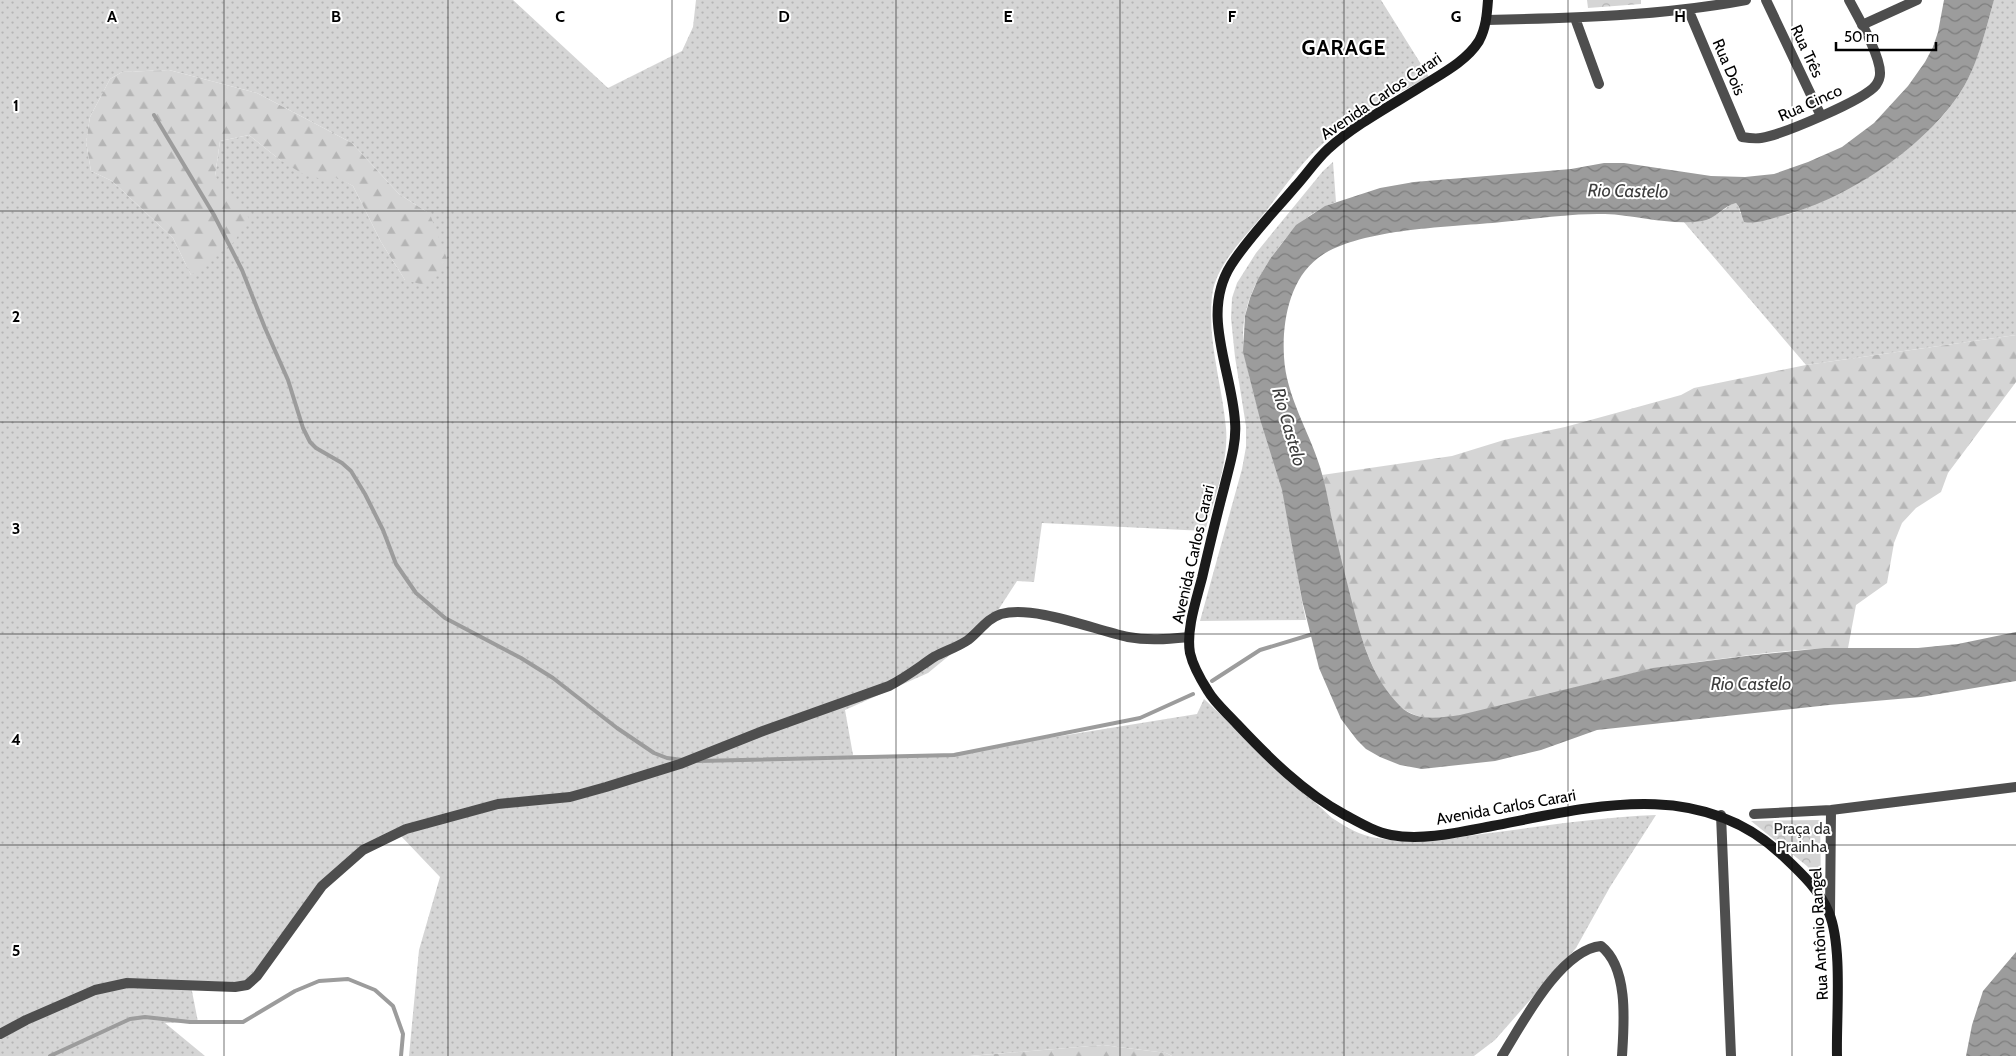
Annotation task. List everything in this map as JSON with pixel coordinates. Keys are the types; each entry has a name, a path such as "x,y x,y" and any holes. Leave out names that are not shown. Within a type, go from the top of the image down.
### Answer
{"main road":[{"name":"Avenida Carlos Carari","path":"1488,0 1486,20 1481,37 1460,61 1369,119 1325,151 1244,246 1229,268 1218,294 1216,314 1236,425 1228,472 1189,637 1190,652 1194,664 1210,694 1254,743 1287,774 1318,801 1373,830 1394,836 1428,836 1473,830 1595,806 1629,804 1673,806 1721,815 1740,823 1770,844 1806,880 1830,914"},
{"name":"Rua Antônio Rangel","path":"1830,914 1836,957 1838,1056"}],"street":[{"path":"1648,0 1649,11"},
{"path":"1486,20 1575,18 1688,9 1746,0"},
{"name":"Rua Três","path":"1766,0 1821,116"},
{"path":"1849,0 1862,25 1917,0"},
{"name":"Rua Dois","path":"1688,9 1742,137"},
{"path":"1575,18 1599,84"},
{"name":"Rua Cinco","path":"1742,137 1759,139 1782,133 1866,94 1876,85 1880,76 1879,64 1862,25"},
{"path":"0,1034 26,1020 95,990 127,983 217,987 247,985 257,976 322,886 364,850 406,828 498,804 570,797 680,764 763,731 890,686 904,679 936,656 969,639 982,626 998,615 1014,613 1046,616 1147,640 1189,637"},
{"path":"1754,814 1831,810 2016,787"},
{"name":"Rua Antônio Rangel","path":"1830,914 1831,810"},
{"path":"1721,815 1731,1056"},
{"path":"1502,1056 1561,970 1578,954 1591,947 1601,946 1609,953 1616,964 1624,1007 1622,1056"}],"green space":[{"path":"0,0 513,0 608,88 682,51 693,27 696,0 1381,0 1429,77 1350,122 1322,144 1302,165 1236,247 1218,275 1212,296 1211,312 1213,346 1224,412 1226,441 1220,480 1205,531 1042,523 1034,582 1017,581 991,621 928,673 845,710 853,755 936,756 1197,714 1204,699 1332,818 1359,833 1391,840 1434,840 1593,820 1656,815 1610,887 1576,948 1495,1040 1474,1056 1172,1056 1166,1053 1103,1045 969,1056 409,1056 419,950 440,877 400,835 375,842 340,869 256,983 190,981 198,1022 165,1023 205,1056 0,1056","holes":["169,70 257,93 352,143 399,194 427,212 405,280 381,242 353,186 336,176 280,160 249,135 220,141 215,176 191,275 173,238 112,181 91,171 86,142 90,117 110,79 122,72"]},
{"path":"1587,0 1641,0 1641,4 1588,8"},
{"path":"1994,0 2016,0 2016,335 1806,365 1683,221 1708,218 1736,203 1740,213 1791,214 1851,187 1892,161 1929,130 1945,113 1965,85 1984,37"},
{"path":"169,70 257,93 352,143 399,194 427,212 431,217 447,259 428,286 405,280 381,242 353,186 336,177 329,181 303,174 280,160 249,135 220,141 215,176 249,218 234,242 191,275 173,238 112,181 91,171 86,142 90,117 110,79 122,72"},
{"path":"1333,162 1336,202 1318,210 1302,221 1282,243 1257,282 1247,307 1244,325 1243,342 1247,366 1286,505 1306,620 1200,621 1242,469 1246,447 1246,426 1231,318 1232,298 1237,283 1256,253 1323,171"},
{"path":"2016,335 2016,382 1948,473 1941,492 1916,508 1902,523 1894,543 1887,583 1856,605 1848,648 1780,652 1660,668 1612,678 1494,708 1439,718 1427,718 1412,714 1402,708 1386,690 1372,665 1350,600 1322,475 1452,456 1504,440 1565,427 1681,395 1694,388 1806,365"},
{"name":"Praça da Prainha","path":"1820,820 1821,884 1807,866 1751,821"},
{"path":"1103,1045 1166,1053 1172,1056 970,1056"}],"water":[{"name":"Rio Castelo","path":"1944,0 1994,0 1980,50 1965,85 1942,116 1923,136 1878,172 1853,187 1802,210 1757,222 1744,222 1736,203 1711,218 1702,221 1678,222 1605,214 1579,214 1406,231 1356,240 1335,248 1318,258 1300,278 1289,303 1286,317 1284,357 1293,399 1322,473 1345,575 1365,649 1376,673 1391,696 1400,706 1413,715 1428,718 1460,715 1653,668 1824,648 1918,648 1958,644 2016,632 2016,681 1921,697 1597,730 1541,750 1495,761 1422,769 1400,765 1366,749 1341,719 1319,668 1302,600 1282,490 1260,419 1243,352 1245,316 1250,298 1258,279 1270,259 1296,225 1325,206 1380,188 1414,182 1571,169 1604,163 1624,163 1711,176 1745,177 1774,174 1842,147 1874,123 1908,86 1925,62 1938,32"},
{"path":"2016,952 2016,1056 1966,1056 1972,1025 1983,991"}],"waterway":[{"path":"154,115 214,215 242,270 288,380 303,428 310,442 351,471 383,530 396,564 416,593 445,618 521,658 553,678 617,728 654,753 667,758 683,760"},
{"path":"1212,681 1260,650 1313,634"},
{"path":"698,761 954,755 1140,718 1193,694"},
{"path":"50,1056 130,1019 145,1017 190,1022 243,1022 295,991 319,981 348,979 375,990 393,1006 403,1034 401,1056"}],"district":[{"name":"GARAGE","path":"1344,47"}]}
